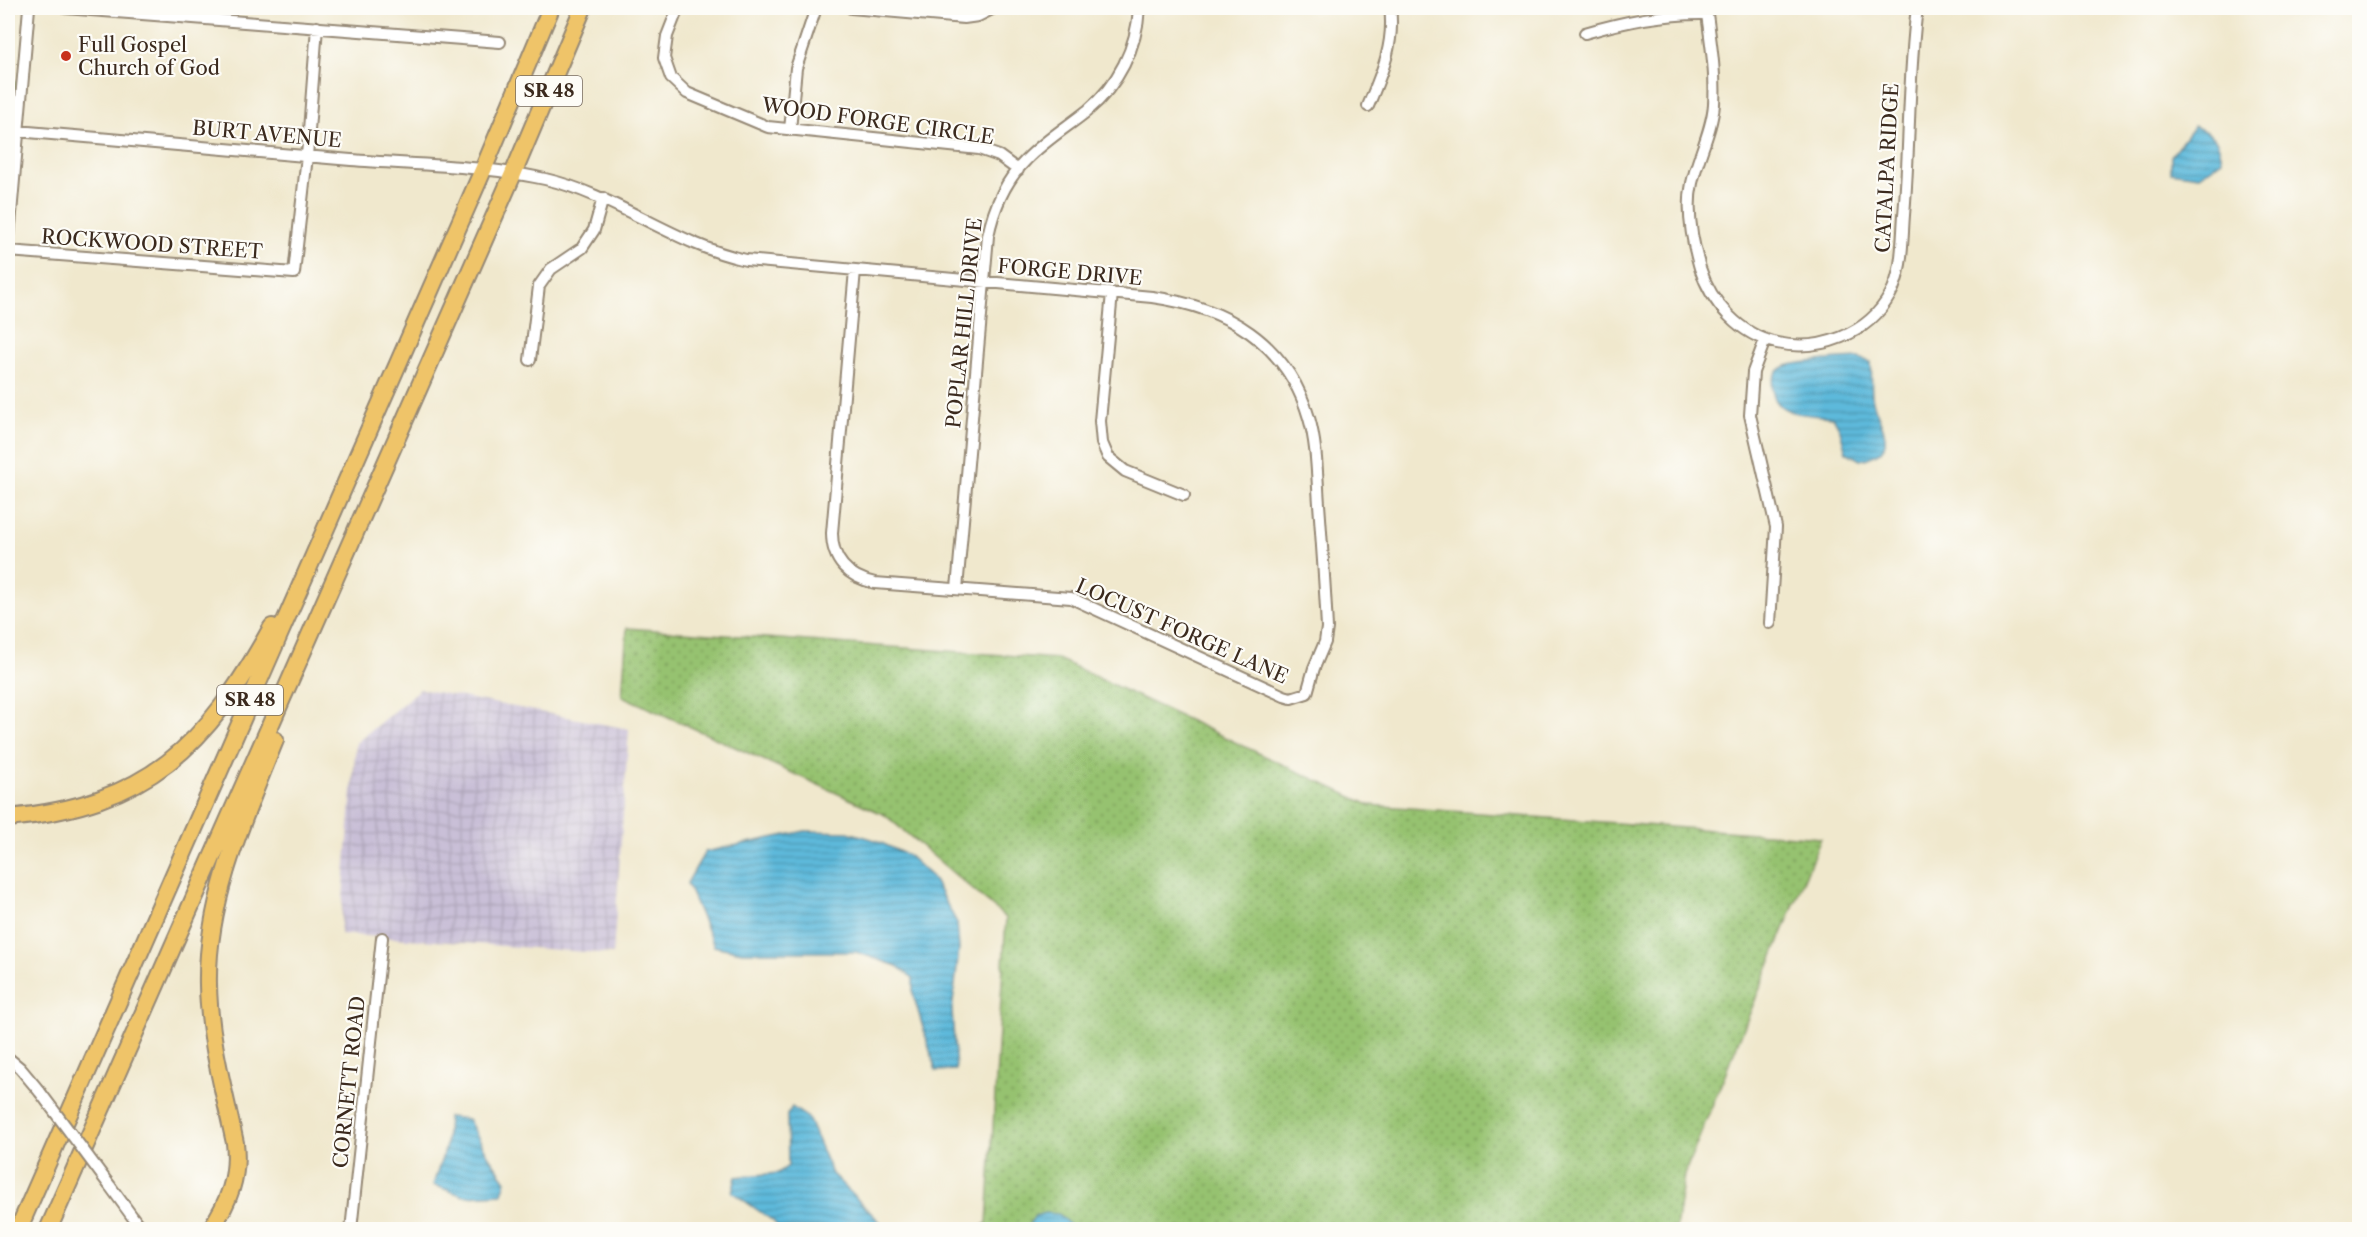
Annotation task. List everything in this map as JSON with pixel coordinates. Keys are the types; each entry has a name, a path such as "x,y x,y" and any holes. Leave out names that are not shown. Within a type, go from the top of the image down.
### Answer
{"highway":[{"name":"SR 48","path":"18,1230 483,170 551,8"},
{"name":"SR 48","path":"48,1230 513,174 583,8"},
{"path":"210,1230 231,1192 236,1164 235,1143 210,1014 208,963 217,906 238,837 366,507"},
{"path":"8,818 64,810 92,803 132,786 169,762 206,728 232,693 308,568"}],"street":[{"path":"8,249 29,8"},
{"path":"65,8 500,42"},
{"name":"WOOD FORGE CIRCLE","path":"678,8 663,51 667,72 675,84 687,93 768,127 986,150 999,156 1018,170"},
{"path":"790,130 796,68 816,8"},
{"path":"851,8 964,18 978,16 994,8"},
{"name":"POPLAR HILL DRIVE","path":"957,589 988,237 994,208 1000,195 1018,170 1041,146 1087,111 1108,90 1127,58 1136,30 1139,8"},
{"path":"1368,106 1387,58 1392,22 1390,8"},
{"name":"CATALPA RIDGE","path":"1585,33 1654,16 1707,14 1713,56 1714,104 1710,126 1692,184 1690,214 1700,270 1711,293 1726,314 1743,328 1765,340 1791,346 1821,344 1841,338 1873,317 1890,295 1901,262 1909,160 1910,69 1917,8"},
{"path":"307,156 317,27"},
{"name":"BURT AVENUE","path":"17,131 513,174"},
{"name":"ROCKWOOD STREET","path":"8,249 294,273 307,156"},
{"name":"FORGE DRIVE","path":"513,174 546,179 603,198 732,257 1181,301 1215,312 1235,322 1274,354 1298,391 1309,418 1314,439 1327,628 1325,642 1307,693"},
{"path":"530,360 539,286 551,269 577,253 591,237 603,198"},
{"name":"LOCUST FORGE LANE","path":"855,270 832,533 833,548 843,567 861,579 875,583 1071,598 1284,696 1291,698 1307,693"},
{"path":"1112,293 1100,421 1102,443 1108,457 1125,471 1184,495"},
{"path":"1765,340 1753,372 1750,415 1776,527 1770,623"},
{"name":"CORNETT ROAD","path":"351,1230 382,938"},
{"path":"8,1058 20,1068 40,1092 142,1230"}],"shaded area":[{"path":"420,689 629,729 613,954 340,934 356,743"}],"green space":[{"path":"8,80 22,82 8,248"},
{"path":"627,628 1058,659 1369,805 1821,838 1684,1175 1676,1229 977,1229 987,1223 1006,918 885,815 622,696"}],"water":[{"path":"2194,126 2214,138 2222,160 2199,176 2171,172 2171,156"},
{"path":"1858,358 1871,362 1872,396 1885,435 1882,450 1874,456 1860,460 1846,452 1840,430 1833,417 1803,414 1785,409 1778,404 1772,385 1777,372 1790,365"},
{"path":"805,831 848,832 875,840 909,856 932,877 957,923 959,949 952,1011 956,1070 936,1071 913,994 913,978 897,966 856,952 742,952 714,946 687,883 705,852"},
{"path":"792,1107 808,1118 832,1174 887,1229 780,1229 773,1221 732,1192 736,1177 778,1173 788,1166 787,1115"},
{"path":"448,1117 468,1119 489,1157 506,1181 502,1194 464,1196 433,1185 446,1146"},
{"path":"1046,1213 1058,1214 1072,1227 1071,1229 1026,1229 1035,1216"}],"place":[{"name":"Full Gospel Church of God","path":"66,56"}]}
